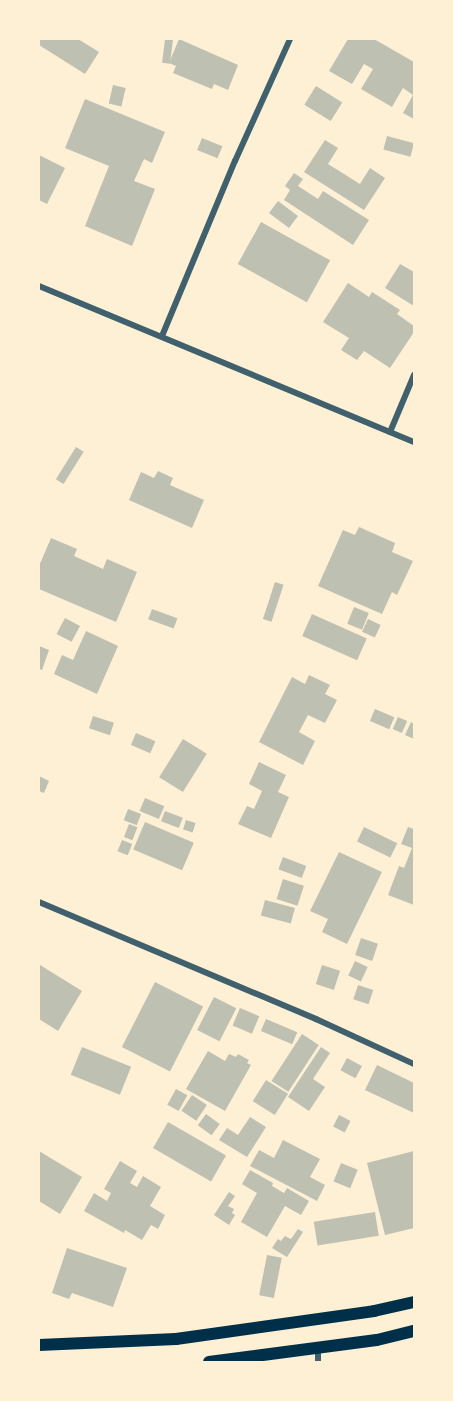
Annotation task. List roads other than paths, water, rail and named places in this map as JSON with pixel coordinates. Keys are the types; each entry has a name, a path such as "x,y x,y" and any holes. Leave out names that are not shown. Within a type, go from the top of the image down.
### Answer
{"main road":[{"path":"39,1346 73,1346 187,1337 374,1311 414,1302"},
{"path":"209,1362 377,1340 414,1330"}],"street":[{"path":"162,336 235,160 290,39"},
{"path":"39,286 414,442"},
{"path":"390,432 414,375"},
{"path":"39,902 316,1019 414,1064"},
{"path":"318,1348 318,1362"}]}
